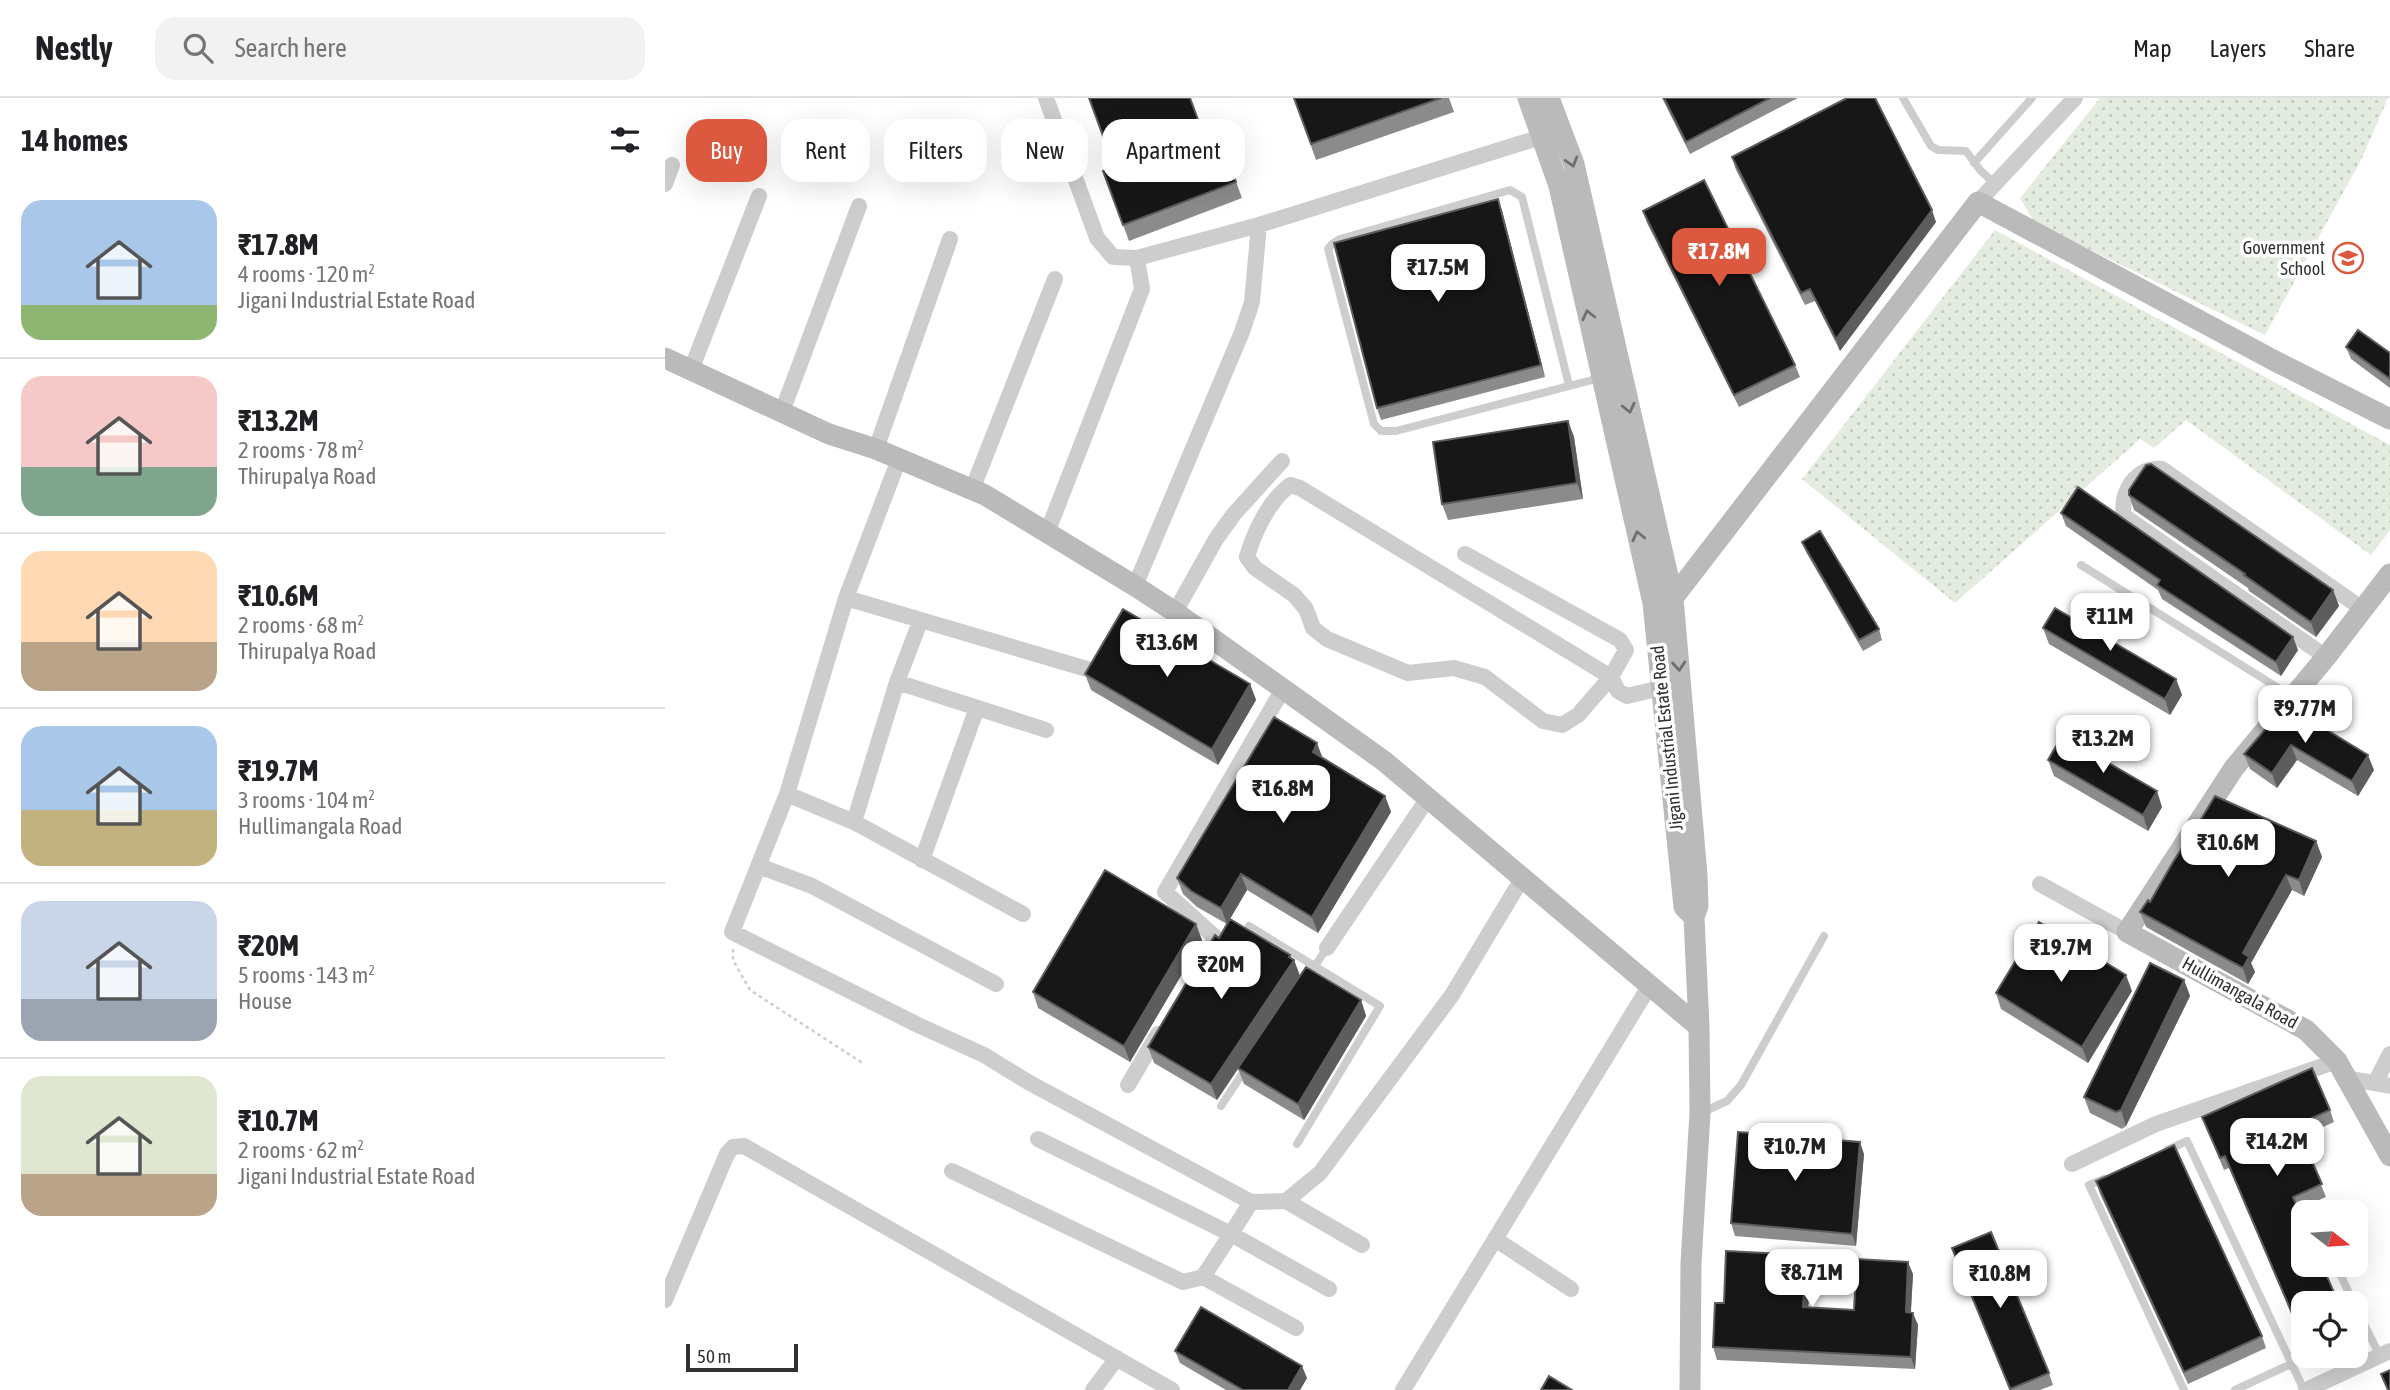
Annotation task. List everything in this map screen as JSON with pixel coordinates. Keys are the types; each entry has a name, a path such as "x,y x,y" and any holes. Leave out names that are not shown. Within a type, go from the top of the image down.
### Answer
{"street":[{"path":"1047,98 1097,238 1114,257 1137,258 1259,225 1541,137"},
{"name":"Jigani Industrial Estate Road","path":"1528,98 1559,186 1603,378 1663,601 1661,688 1684,906 1694,917"},
{"name":"Jigani Industrial Estate Road","path":"1549,98 1574,164 1663,601 1697,875 1698,905 1694,917 1700,1113 1691,1263 1690,1390"},
{"path":"1663,601 1978,202 2075,98"},
{"path":"665,184 672,164"},
{"path":"691,370 759,196"},
{"path":"1978,202 2275,361 2390,419"},
{"path":"782,412 859,206"},
{"path":"1135,586 1243,332 1252,302 1259,225"},
{"path":"876,449 950,239"},
{"path":"1047,533 1142,289 1137,258"},
{"path":"972,490 1055,279"},
{"path":"665,358 829,434 876,449 985,495 1135,586 1384,761 1699,1027"},
{"path":"899,459 846,598 787,794 732,932 984,1055 1028,1082 1251,1202 1286,1201 1362,1245"},
{"path":"1175,612 1216,539 1234,514 1282,461"},
{"path":"2326,657 2124,516 2122,506 2125,493 2140,473 2152,468 2162,469 2364,610"},
{"path":"1465,554 1620,640 1626,650 1611,677 1578,715 1562,724 1543,722 1485,677 1454,668 1408,673 1327,639 1313,628 1306,610 1294,595 1255,568 1247,557 1252,540 1280,493 1290,485 1300,488 1611,677 1618,691 1627,696 1661,688"},
{"path":"2127,932 2234,768 2364,610 2390,574"},
{"path":"846,598 920,622 1087,669"},
{"path":"854,822 920,622"},
{"path":"898,682 1046,730"},
{"path":"1196,972 1216,938 1165,892 1283,689"},
{"path":"922,860 977,708"},
{"path":"787,794 854,822 1023,914"},
{"path":"1327,948 1428,798"},
{"path":"759,866 813,887 996,984"},
{"path":"1286,1201 1320,1173 1452,995 1523,877"},
{"name":"Hullimangala Road","path":"2040,884 2306,1030 2342,1070 2390,1156"},
{"path":"1403,1390 1650,985"},
{"path":"1128,1085 1168,1017"},
{"path":"2072,1164 2156,1124 2342,1070 2382,1085 2390,1054"},
{"path":"1038,1139 1231,1234 1329,1289"},
{"path":"665,1300 727,1154 733,1147 744,1146 1172,1390"},
{"path":"952,1171 1183,1282 1203,1277 1296,1328"},
{"path":"1203,1277 1251,1202"},
{"path":"1495,1240 1571,1289"},
{"path":"2305,1390 2385,1354"},
{"path":"1093,1390 1117,1358"}],"lane":[{"path":"1903,98 1931,146 1938,150 1966,151 1995,184"},
{"path":"1974,163 2032,98"},
{"path":"1569,385 1522,197 1516,192 1510,190 1341,239 1328,249 1374,424 1381,431 1397,431 1603,378"},
{"path":"2081,565 2293,697"},
{"path":"1249,926 1381,1007 1297,1144"},
{"path":"1700,1113 1710,1111 1727,1101 1741,1085 1824,936"},
{"path":"1306,979 1327,948"},
{"path":"1220,1106 1252,1060"},
{"path":"2163,1152 2187,1141 2291,1364 2235,1390"},
{"path":"2114,1174 2089,1185 2184,1390"},
{"path":"2368,1326 2385,1354"},
{"path":"2293,1368 2305,1390"}],"path":[{"path":"732,932 733,960 750,990 864,1064"}],"shaded area":[{"path":"2100,98 2388,98 2362,158 2265,335 2035,223 2020,198"},
{"path":"1995,230 2390,445 2390,530 2371,555 2186,420 2154,448 2140,439 1955,603 1802,479"}],"building":[{"path":"1089,98 1190,98 1198,119 1102,119 1102,133"},
{"path":"1294,98 1441,98 1311,144"},
{"path":"1664,98 1770,98 1686,142"},
{"path":"1847,98 1875,98 1932,210 1836,339 1810,289 1801,293 1732,157"},
{"path":"1704,180 1795,365 1734,395 1643,211"},
{"path":"1107,182 1236,182 1123,225"},
{"path":"1498,199 1541,365 1377,408 1334,243"},
{"path":"2358,330 2390,353 2390,379 2346,347"},
{"path":"1568,421 1577,483 1442,504 1433,442"},
{"path":"2151,464 2333,590 2311,622 2129,495 2129,490 2146,465"},
{"path":"2078,487 2293,637 2276,662 2157,585 2160,580 2061,513"},
{"path":"1820,531 1879,629 1859,640 1802,542"},
{"path":"2055,608 2176,679 2165,699 2043,628"},
{"path":"1123,609 1250,684 1212,749 1085,674"},
{"path":"2286,705 2368,755 2352,781 2291,745 2272,773 2244,754"},
{"path":"1274,717 1317,743 1313,752 1385,796 1312,917 1241,874 1221,908 1191,891 1177,878"},
{"path":"2062,736 2157,791 2143,815 2048,760"},
{"path":"2215,796 2316,841 2299,880 2286,875 2243,953 2249,957 2243,968 2140,912 2148,900 2150,902 2189,837 2192,838"},
{"path":"1105,870 1196,924 1124,1046 1033,992"},
{"path":"1230,919 1294,960 1211,1084 1148,1047 1215,935 1219,938"},
{"path":"2039,922 2126,975 2082,1047 1996,993"},
{"path":"2150,963 2184,980 2121,1110 2116,1112 2084,1097"},
{"path":"1306,967 1361,1000 1298,1104 1238,1068"},
{"path":"2312,1068 2330,1110 2296,1125 2322,1184 2291,1200 2291,1278 2328,1278 2333,1291 2291,1291 2291,1311 2225,1156 2220,1158 2202,1117"},
{"path":"1738,1132 1860,1142 1852,1234 1731,1223"},
{"path":"2174,1145 2262,1336 2184,1372 2096,1181"},
{"path":"1991,1232 2049,1373 2010,1389 1952,1248"},
{"path":"1726,1251 1806,1255 1803,1307 1854,1310 1857,1259 1908,1262 1906,1312 1913,1313 1911,1357 1713,1347 1715,1303 1724,1303"},
{"path":"1201,1307 1302,1366 1288,1390 1243,1390 1175,1351"},
{"path":"2390,1370 2390,1390 2388,1390 2381,1374"},
{"path":"1549,1376 1572,1390 1541,1390"}],"place":[{"name":"Government School","path":"2348,258"}]}
